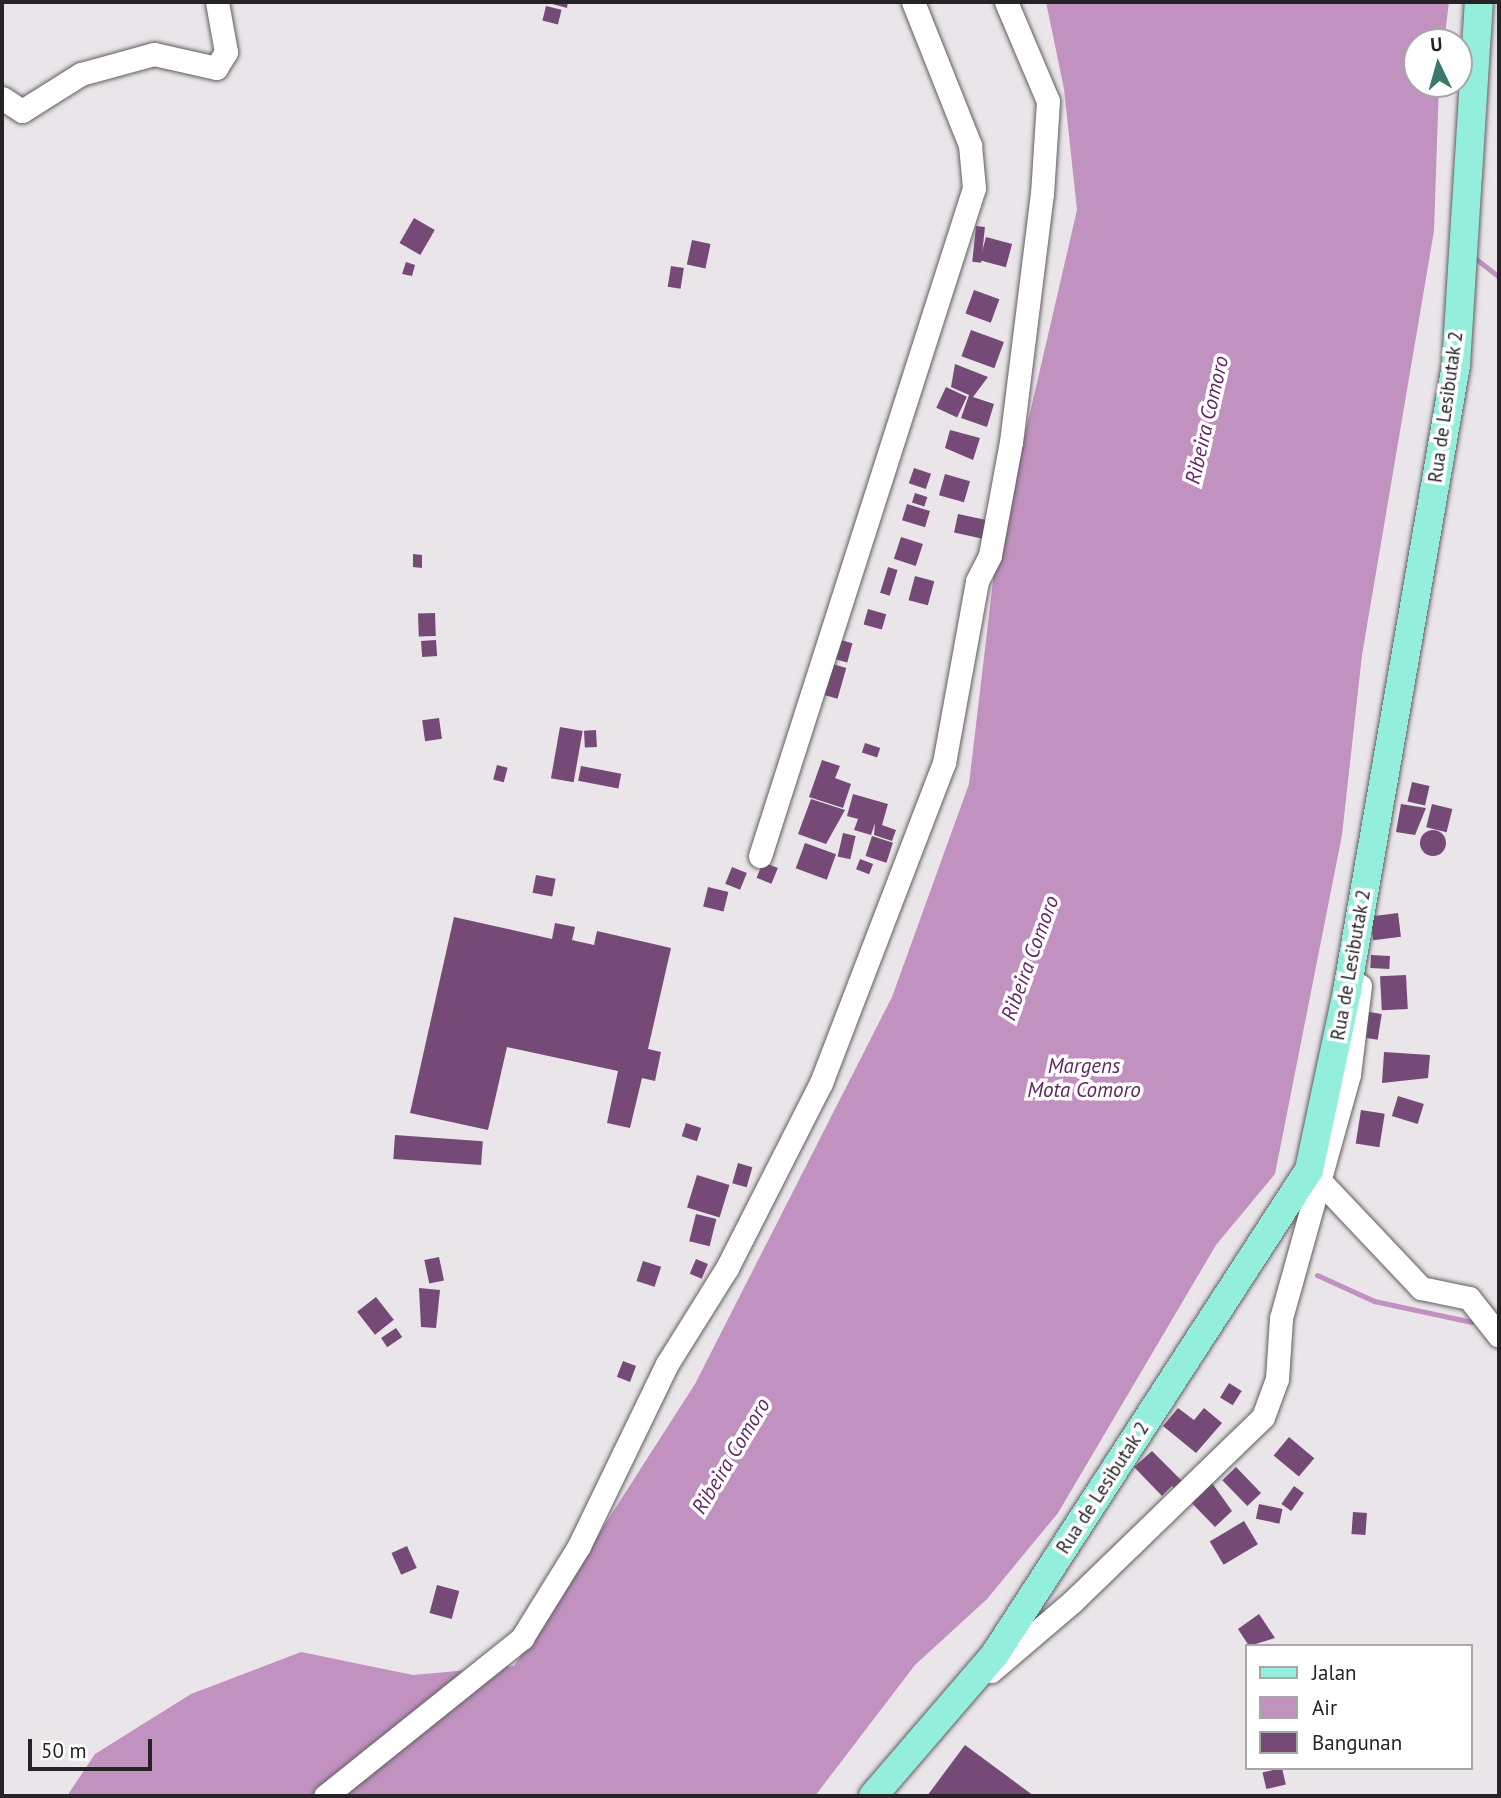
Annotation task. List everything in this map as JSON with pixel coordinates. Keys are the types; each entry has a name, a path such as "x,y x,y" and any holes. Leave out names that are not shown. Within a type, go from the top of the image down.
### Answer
{"main road":[{"name":"Rua de Lesibutak 2","path":"873,1796 995,1654 1292,1202 1321,1127 1455,365 1479,2"}],"street":[{"path":"2,98 22,111 81,74 154,54 216,68 226,52 217,2"},
{"path":"760,856 974,188 970,145 913,2"},
{"path":"325,1796 522,1638 579,1546 667,1364 727,1268 821,1083 944,763 977,581 990,555 1012,442 1042,194 1048,100 1006,2"},
{"path":"951,1704 1072,1602 1263,1417 1277,1379 1282,1318 1349,1074 1360,982 1357,934"},
{"path":"1319,1180 1420,1288 1469,1298 1499,1336"}],"water":[{"name":"Margens Mota Comoro","path":"1046,2 1449,2 1446,28 1403,28 1403,98 1439,98 1434,231 1362,655 1342,835 1275,1174 1216,1245 1058,1513 987,1599 915,1665 815,1796 67,1796 95,1754 191,1694 301,1652 413,1675 514,1666 695,1384 892,997 969,784 995,564 1077,210 1064,89"}],"building":[{"path":"545,2 568,2 567,8"},
{"path":"546,6 562,10 558,24 542,21"},
{"path":"414,218 435,230 420,255 400,243"},
{"path":"976,226 985,227 981,263 972,262"},
{"path":"986,237 1012,244 1006,267 980,260"},
{"path":"692,240 711,244 705,268 687,264"},
{"path":"406,262 415,265 412,276 402,274"},
{"path":"671,266 684,268 681,289 668,287"},
{"path":"974,290 999,299 991,323 965,313"},
{"path":"971,330 1004,342 994,368 961,356"},
{"path":"955,364 988,377 973,397 994,404 987,427 961,418 969,395 951,387"},
{"path":"946,387 967,397 957,418 936,408"},
{"path":"950,430 980,438 973,460 945,448"},
{"path":"914,468 931,474 926,489 909,483"},
{"path":"945,474 970,481 964,502 939,495"},
{"path":"915,493 927,497 924,507 912,503"},
{"path":"907,504 930,511 925,527 902,520"},
{"path":"958,514 991,521 987,540 954,533"},
{"path":"901,537 923,544 916,566 894,559"},
{"path":"413,554 422,555 422,568 413,567"},
{"path":"888,567 898,570 890,596 880,593"},
{"path":"915,576 934,581 928,605 909,600"},
{"path":"868,609 886,614 882,630 864,624"},
{"path":"435,613 436,636 419,637 418,614"},
{"path":"837,639 852,643 847,662 832,658"},
{"path":"436,640 437,656 422,657 421,641"},
{"path":"829,663 846,668 837,699 820,694"},
{"path":"439,718 442,739 425,741 422,720"},
{"path":"560,727 583,731 574,782 551,778"},
{"path":"596,730 597,747 585,748 584,731"},
{"path":"865,743 880,748 877,757 862,753"},
{"path":"822,760 840,766 835,778 851,784 843,808 809,797"},
{"path":"497,765 508,768 504,782 493,779"},
{"path":"581,766 621,774 618,789 578,781"},
{"path":"1412,782 1430,786 1425,806 1408,801"},
{"path":"853,794 888,804 882,825 896,830 892,841 874,835 875,823 871,835 854,830 858,819 847,816"},
{"path":"811,799 845,810 826,844 798,834"},
{"path":"1401,804 1426,808 1415,835 1396,832"},
{"path":"1432,804 1452,809 1447,832 1426,827"},
{"path":"1433,830 1442,834 1446,843 1442,852 1433,856 1424,852 1420,843 1424,834"},
{"path":"843,833 856,836 850,859 838,856"},
{"path":"872,836 893,843 886,863 866,856"},
{"path":"805,843 836,854 827,880 796,868"},
{"path":"860,859 873,864 869,874 856,869"},
{"path":"763,862 778,868 771,884 757,878"},
{"path":"732,867 747,873 740,890 725,884"},
{"path":"536,875 556,879 552,896 533,893"},
{"path":"708,887 728,892 724,911 703,906"},
{"path":"1398,913 1401,937 1373,940 1370,916"},
{"path":"454,917 552,939 555,923 575,927 572,940 594,945 597,931 671,948 648,1049 661,1052 655,1081 642,1078 630,1128 607,1123 618,1071 507,1047 488,1130 410,1113"},
{"path":"1371,955 1390,956 1389,969 1370,968"},
{"path":"1406,975 1408,1009 1382,1010 1380,976"},
{"path":"1363,1011 1382,1014 1378,1040 1359,1037"},
{"path":"1384,1052 1430,1055 1428,1078 1382,1083"},
{"path":"1398,1096 1424,1104 1418,1124 1392,1116"},
{"path":"1361,1110 1385,1114 1379,1147 1356,1144"},
{"path":"686,1123 701,1128 697,1141 682,1136"},
{"path":"395,1135 483,1141 481,1165 393,1159"},
{"path":"738,1163 752,1167 747,1187 732,1183"},
{"path":"697,1175 730,1185 720,1217 687,1208"},
{"path":"696,1214 716,1219 710,1246 689,1241"},
{"path":"439,1257 444,1280 429,1284 424,1260"},
{"path":"696,1259 708,1264 702,1279 690,1274"},
{"path":"643,1261 661,1267 655,1287 637,1281"},
{"path":"419,1288 440,1290 436,1328 421,1327"},
{"path":"376,1297 394,1320 375,1335 357,1312"},
{"path":"396,1328 402,1337 387,1347 381,1338"},
{"path":"623,1361 636,1366 630,1382 617,1377"},
{"path":"1229,1383 1242,1391 1233,1405 1220,1397"},
{"path":"1178,1408 1194,1420 1204,1408 1222,1423 1196,1453 1163,1426"},
{"path":"1289,1437 1314,1458 1299,1477 1274,1455"},
{"path":"1152,1451 1186,1485 1178,1493 1172,1486 1162,1496 1134,1467"},
{"path":"1236,1467 1261,1493 1247,1506 1222,1480"},
{"path":"1207,1476 1232,1511 1215,1527 1185,1496"},
{"path":"1294,1486 1304,1493 1291,1511 1281,1504"},
{"path":"1259,1504 1282,1509 1279,1524 1256,1519"},
{"path":"1353,1512 1367,1513 1365,1535 1351,1534"},
{"path":"1244,1521 1258,1544 1224,1565 1210,1542"},
{"path":"407,1546 417,1568 401,1575 391,1553"},
{"path":"437,1585 459,1591 452,1619 429,1613"},
{"path":"1259,1614 1275,1638 1248,1644 1238,1629"},
{"path":"965,1745 1034,1796 927,1796"},
{"path":"1282,1770 1286,1785 1266,1789 1263,1772"}],"waterway":[{"path":"1471,255 1499,277"},
{"path":"1317,1275 1374,1301 1472,1322"}],"water label":[{"name":"Ribeira Comoro","path":"1207,420"},
{"name":"Ribeira Comoro","path":"1030,958"},
{"name":"Ribeira Comoro","path":"731,1456"}]}
